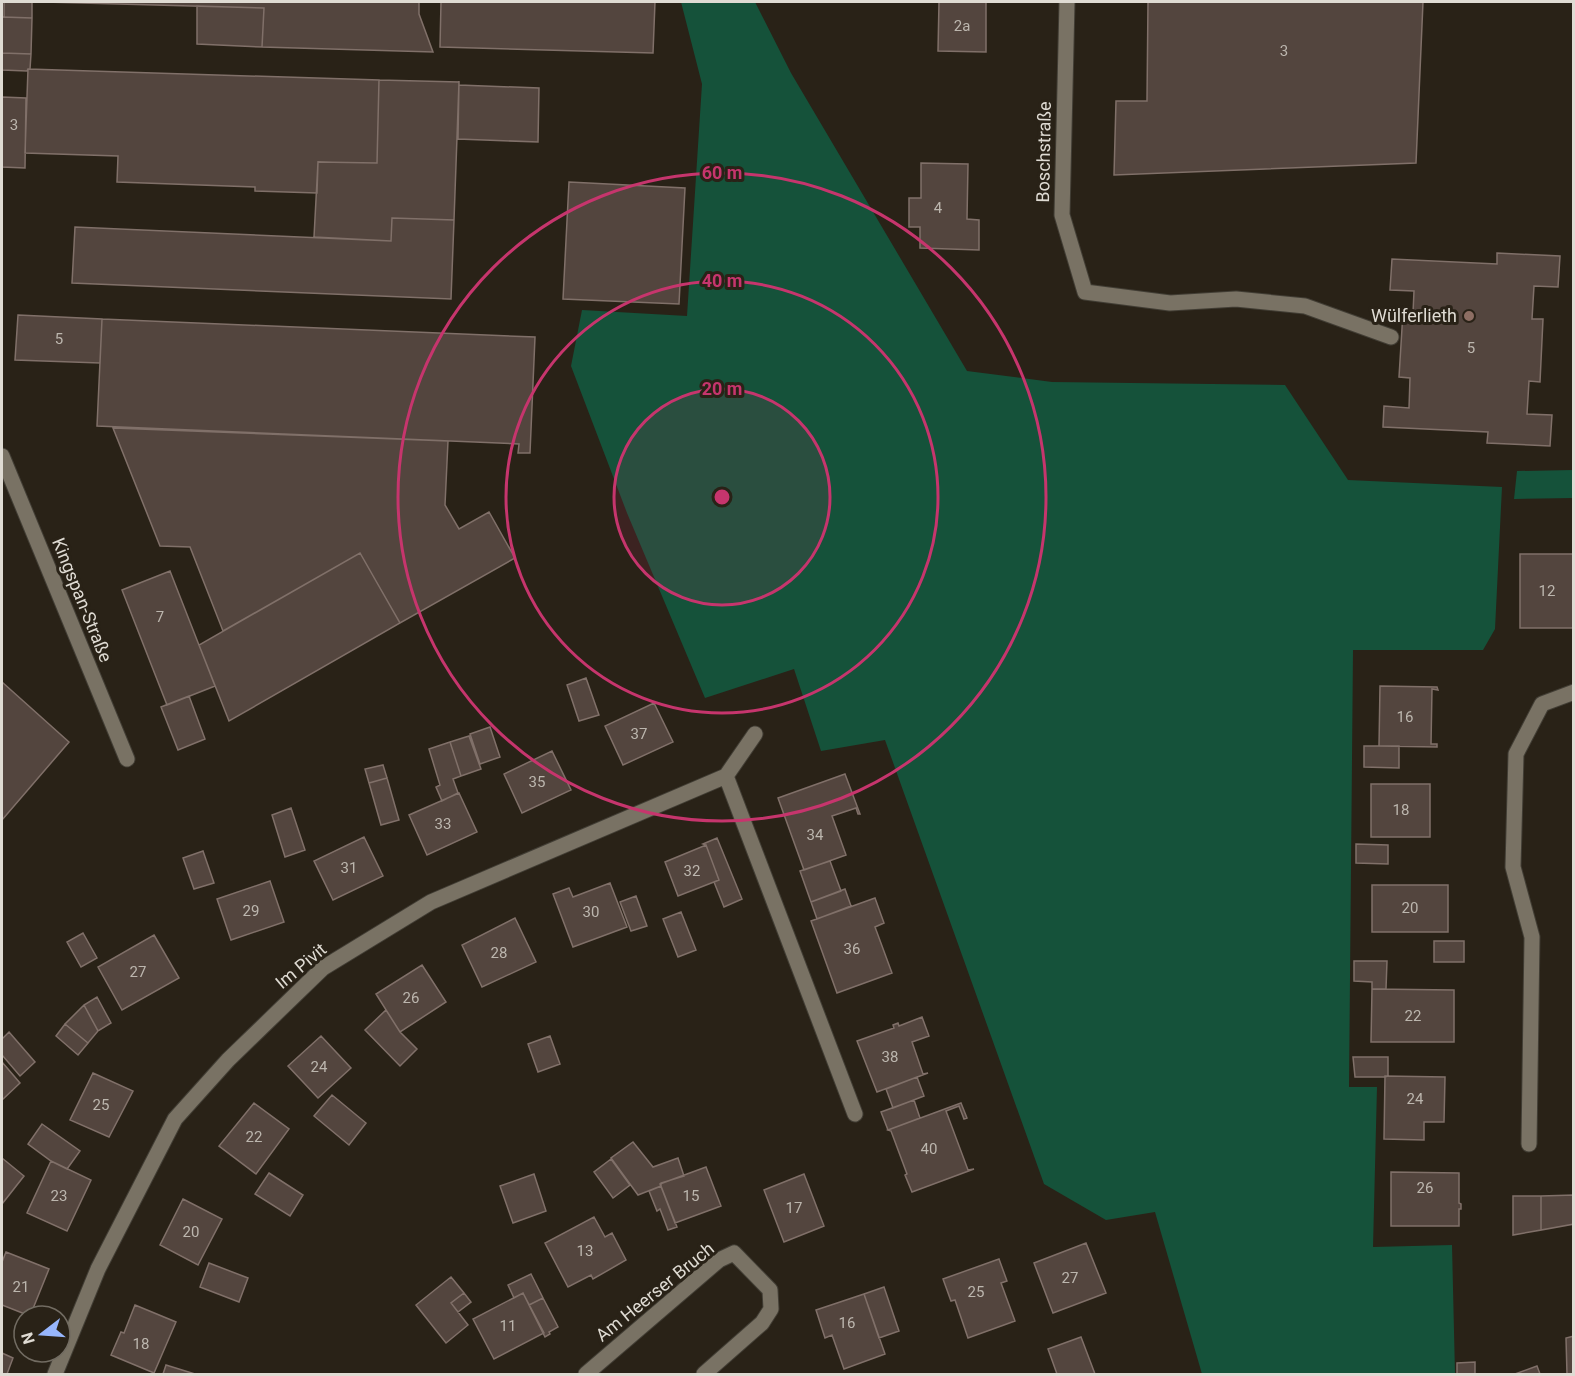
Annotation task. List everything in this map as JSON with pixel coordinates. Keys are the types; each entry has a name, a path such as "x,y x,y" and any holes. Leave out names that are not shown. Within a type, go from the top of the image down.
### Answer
{"street":[{"name":"Boschstraße","path":"1067,2 1062,215 1085,292 1170,303 1236,299 1305,306 1390,337"},
{"name":"Kingspan-Straße","path":"2,456 127,759"},
{"path":"1529,1144 1532,937 1513,867 1516,754 1542,704 1574,692"},
{"path":"755,734 726,776 855,1114"},
{"name":"Im Pivit","path":"55,1374 98,1269 175,1119 228,1060 323,968 431,902 726,776"},
{"name":"Am Heerser Bruch","path":"586,1374 719,1260 734,1253 770,1290 771,1310 762,1323 704,1374"}],"green space":[{"path":"681,2 755,2 791,73 967,371 1052,382 1285,385 1348,480 1502,487 1495,629 1483,650 1353,650 1349,1087 1377,1087 1373,1247 1452,1245 1455,1374 1202,1374 1155,1212 1106,1220 1044,1184 885,740 821,751 794,669 705,698 627,513 571,366 582,310 687,316 702,84"},
{"path":"1573,470 1573,498 1514,499 1517,471"}],"building":[{"path":"4,2 32,2 32,18 4,17"},
{"path":"44,2 419,2 419,14 433,52 262,47 264,8"},
{"path":"441,2 655,2 653,53 440,47"},
{"path":"939,2 986,2 986,52 938,51"},
{"path":"1148,2 1423,2 1416,163 1114,175 1116,101 1147,101"},
{"path":"197,6 264,8 262,47 197,44"},
{"path":"2,17 32,18 31,54 2,53"},
{"path":"2,53 31,54 30,69 27,71 2,70"},
{"path":"28,69 379,80 377,163 318,162 317,193 255,191 255,187 117,182 118,156 25,153"},
{"path":"379,80 459,82 454,220 392,218 391,241 314,237 318,162 377,163"},
{"path":"459,81 459,85 539,88 538,142 458,139"},
{"path":"2,97 26,98 25,168 2,167"},
{"path":"921,163 968,164 967,219 979,220 979,250 920,248 920,227 909,227 909,198 921,198"},
{"path":"569,182 685,188 679,304 563,299"},
{"path":"392,218 454,220 451,299 72,283 75,227 391,241"},
{"path":"1497,253 1560,256 1558,287 1534,286 1532,319 1543,319 1540,382 1529,381 1527,414 1552,415 1550,446 1487,443 1488,432 1383,427 1384,406 1409,408 1410,378 1399,377 1403,312 1413,313 1414,291 1390,290 1392,259 1497,264"},
{"path":"18,315 102,319 100,363 15,360"},
{"path":"102,319 535,337 530,453 518,453 519,444 97,426"},
{"path":"113,428 448,441 445,505 459,529 489,512 515,558 400,623 360,553 223,631 190,547 160,546"},
{"path":"360,553 400,623 229,721 199,645"},
{"path":"1520,554 1574,554 1574,628 1520,628"},
{"path":"170,571 215,686 167,705 122,590"},
{"path":"586,678 599,715 579,721 567,685"},
{"path":"2,682 69,742 2,820"},
{"path":"1380,686 1437,687 1438,690 1432,689 1431,744 1437,744 1437,747 1379,746"},
{"path":"189,696 205,739 178,750 161,707"},
{"path":"654,703 673,742 623,765 605,726"},
{"path":"490,727 500,757 480,764 470,734"},
{"path":"469,736 481,769 461,776 450,742"},
{"path":"450,742 461,776 453,779 458,793 442,801 436,787 440,785 429,749"},
{"path":"1364,746 1399,746 1399,768 1364,767"},
{"path":"552,751 571,790 522,813 504,774"},
{"path":"383,765 387,778 369,783 365,769"},
{"path":"845,774 860,814 856,808 832,816 846,855 804,870 778,798"},
{"path":"387,778 399,820 381,825 369,783"},
{"path":"1371,784 1430,784 1430,837 1371,837"},
{"path":"459,793 477,832 427,855 409,815"},
{"path":"291,808 305,850 285,857 272,815"},
{"path":"364,837 383,876 333,900 314,861"},
{"path":"717,838 742,899 724,907 714,882 719,880 706,845 703,844"},
{"path":"1356,844 1388,845 1388,864 1356,863"},
{"path":"706,845 719,880 678,896 665,862"},
{"path":"203,851 214,883 194,889 183,858"},
{"path":"830,861 841,891 811,902 800,871"},
{"path":"270,881 284,922 231,940 217,899"},
{"path":"610,883 627,927 573,947 553,894 569,888 573,897"},
{"path":"1372,885 1448,885 1448,932 1372,932"},
{"path":"845,889 851,906 817,919 811,902"},
{"path":"636,896 647,926 631,931 620,902"},
{"path":"875,898 884,923 875,927 892,973 837,993 811,921"},
{"path":"681,912 696,950 678,957 663,919"},
{"path":"515,918 536,962 482,987 462,945"},
{"path":"83,933 97,958 81,967 67,942"},
{"path":"154,935 179,978 122,1010 98,967"},
{"path":"1434,941 1464,941 1464,962 1434,962"},
{"path":"1354,961 1387,961 1386,989 1372,989 1372,982 1354,981"},
{"path":"422,965 446,1002 400,1032 376,994"},
{"path":"1372,989 1454,990 1454,1042 1371,1042"},
{"path":"97,997 111,1023 98,1031 84,1005"},
{"path":"84,1005 98,1031 88,1043 65,1024"},
{"path":"386,1010 400,1032 417,1049 400,1066 365,1030"},
{"path":"922,1017 929,1036 912,1042 923,1074 928,1073 877,1092 857,1041 894,1028 893,1025 898,1023 899,1026"},
{"path":"65,1024 88,1043 78,1055 56,1036"},
{"path":"9,1032 35,1062 20,1076 2,1055 2,1039"},
{"path":"321,1036 351,1068 318,1098 288,1066"},
{"path":"550,1036 560,1064 538,1072 528,1044"},
{"path":"1353,1057 1388,1057 1388,1076 1355,1077"},
{"path":"2,1062 20,1083 2,1100"},
{"path":"93,1073 133,1091 109,1137 70,1120"},
{"path":"1385,1076 1445,1077 1444,1122 1424,1122 1424,1140 1384,1139"},
{"path":"917,1077 924,1096 893,1108 886,1089"},
{"path":"332,1095 366,1123 349,1145 314,1116"},
{"path":"914,1100 920,1118 888,1130 881,1112"},
{"path":"254,1103 289,1129 256,1174 219,1146"},
{"path":"961,1103 967,1118 964,1119 959,1106 946,1111 968,1170 974,1169 912,1192 891,1131 888,1130"},
{"path":"42,1124 80,1151 67,1169 51,1161 28,1144"},
{"path":"633,1142 653,1167 678,1158 684,1176 661,1183 661,1186 638,1195 611,1158"},
{"path":"2,1158 24,1176 2,1204"},
{"path":"611,1159 630,1185 613,1198 594,1172"},
{"path":"51,1161 91,1180 67,1231 27,1213"},
{"path":"706,1167 721,1206 675,1223 660,1184"},
{"path":"1391,1172 1459,1173 1461,1209 1459,1209 1459,1226 1391,1226"},
{"path":"269,1173 303,1195 290,1216 255,1194"},
{"path":"534,1174 546,1211 513,1223 500,1186"},
{"path":"804,1174 824,1226 784,1242 764,1190"},
{"path":"661,1186 677,1227 668,1230 660,1209 657,1211 649,1191"},
{"path":"1574,1195 1574,1224 1541,1230 1541,1196"},
{"path":"1513,1196 1541,1196 1541,1230 1513,1235"},
{"path":"183,1199 222,1219 198,1265 160,1245"},
{"path":"594,1217 605,1237 612,1233 626,1260 593,1279 591,1275 568,1287 545,1243"},
{"path":"1086,1243 1106,1293 1053,1313 1034,1263"},
{"path":"6,1252 49,1269 35,1304 12,1304 12,1309 2,1305 2,1262"},
{"path":"999,1259 1007,1281 1001,1283 1015,1321 968,1338 955,1300 951,1301 943,1279"},
{"path":"209,1263 248,1278 239,1302 200,1287"},
{"path":"531,1274 543,1298 529,1305 523,1293 514,1298 508,1285"},
{"path":"451,1277 464,1293 451,1303 468,1325 446,1343 416,1305"},
{"path":"884,1287 899,1331 879,1338 864,1294"},
{"path":"464,1293 471,1302 458,1312 451,1303"},
{"path":"523,1293 544,1333 494,1359 473,1319"},
{"path":"864,1294 885,1354 844,1369 832,1335 825,1338 816,1310"},
{"path":"543,1298 558,1327 545,1337 529,1305"},
{"path":"135,1305 176,1322 154,1373 111,1355 121,1332 124,1333"},
{"path":"1574,1336 1574,1374 1567,1374 1566,1338"},
{"path":"1081,1337 1095,1374 1057,1374 1048,1349"},
{"path":"2,1353 12,1358 12,1361 7,1374 2,1374"},
{"path":"1475,1362 1475,1374 1457,1374 1457,1363"},
{"path":"166,1365 195,1374 163,1374"},
{"path":"1537,1366 1540,1374 1515,1374"}],"place":[{"name":"Wülferlieth","path":"1469,316"}]}
